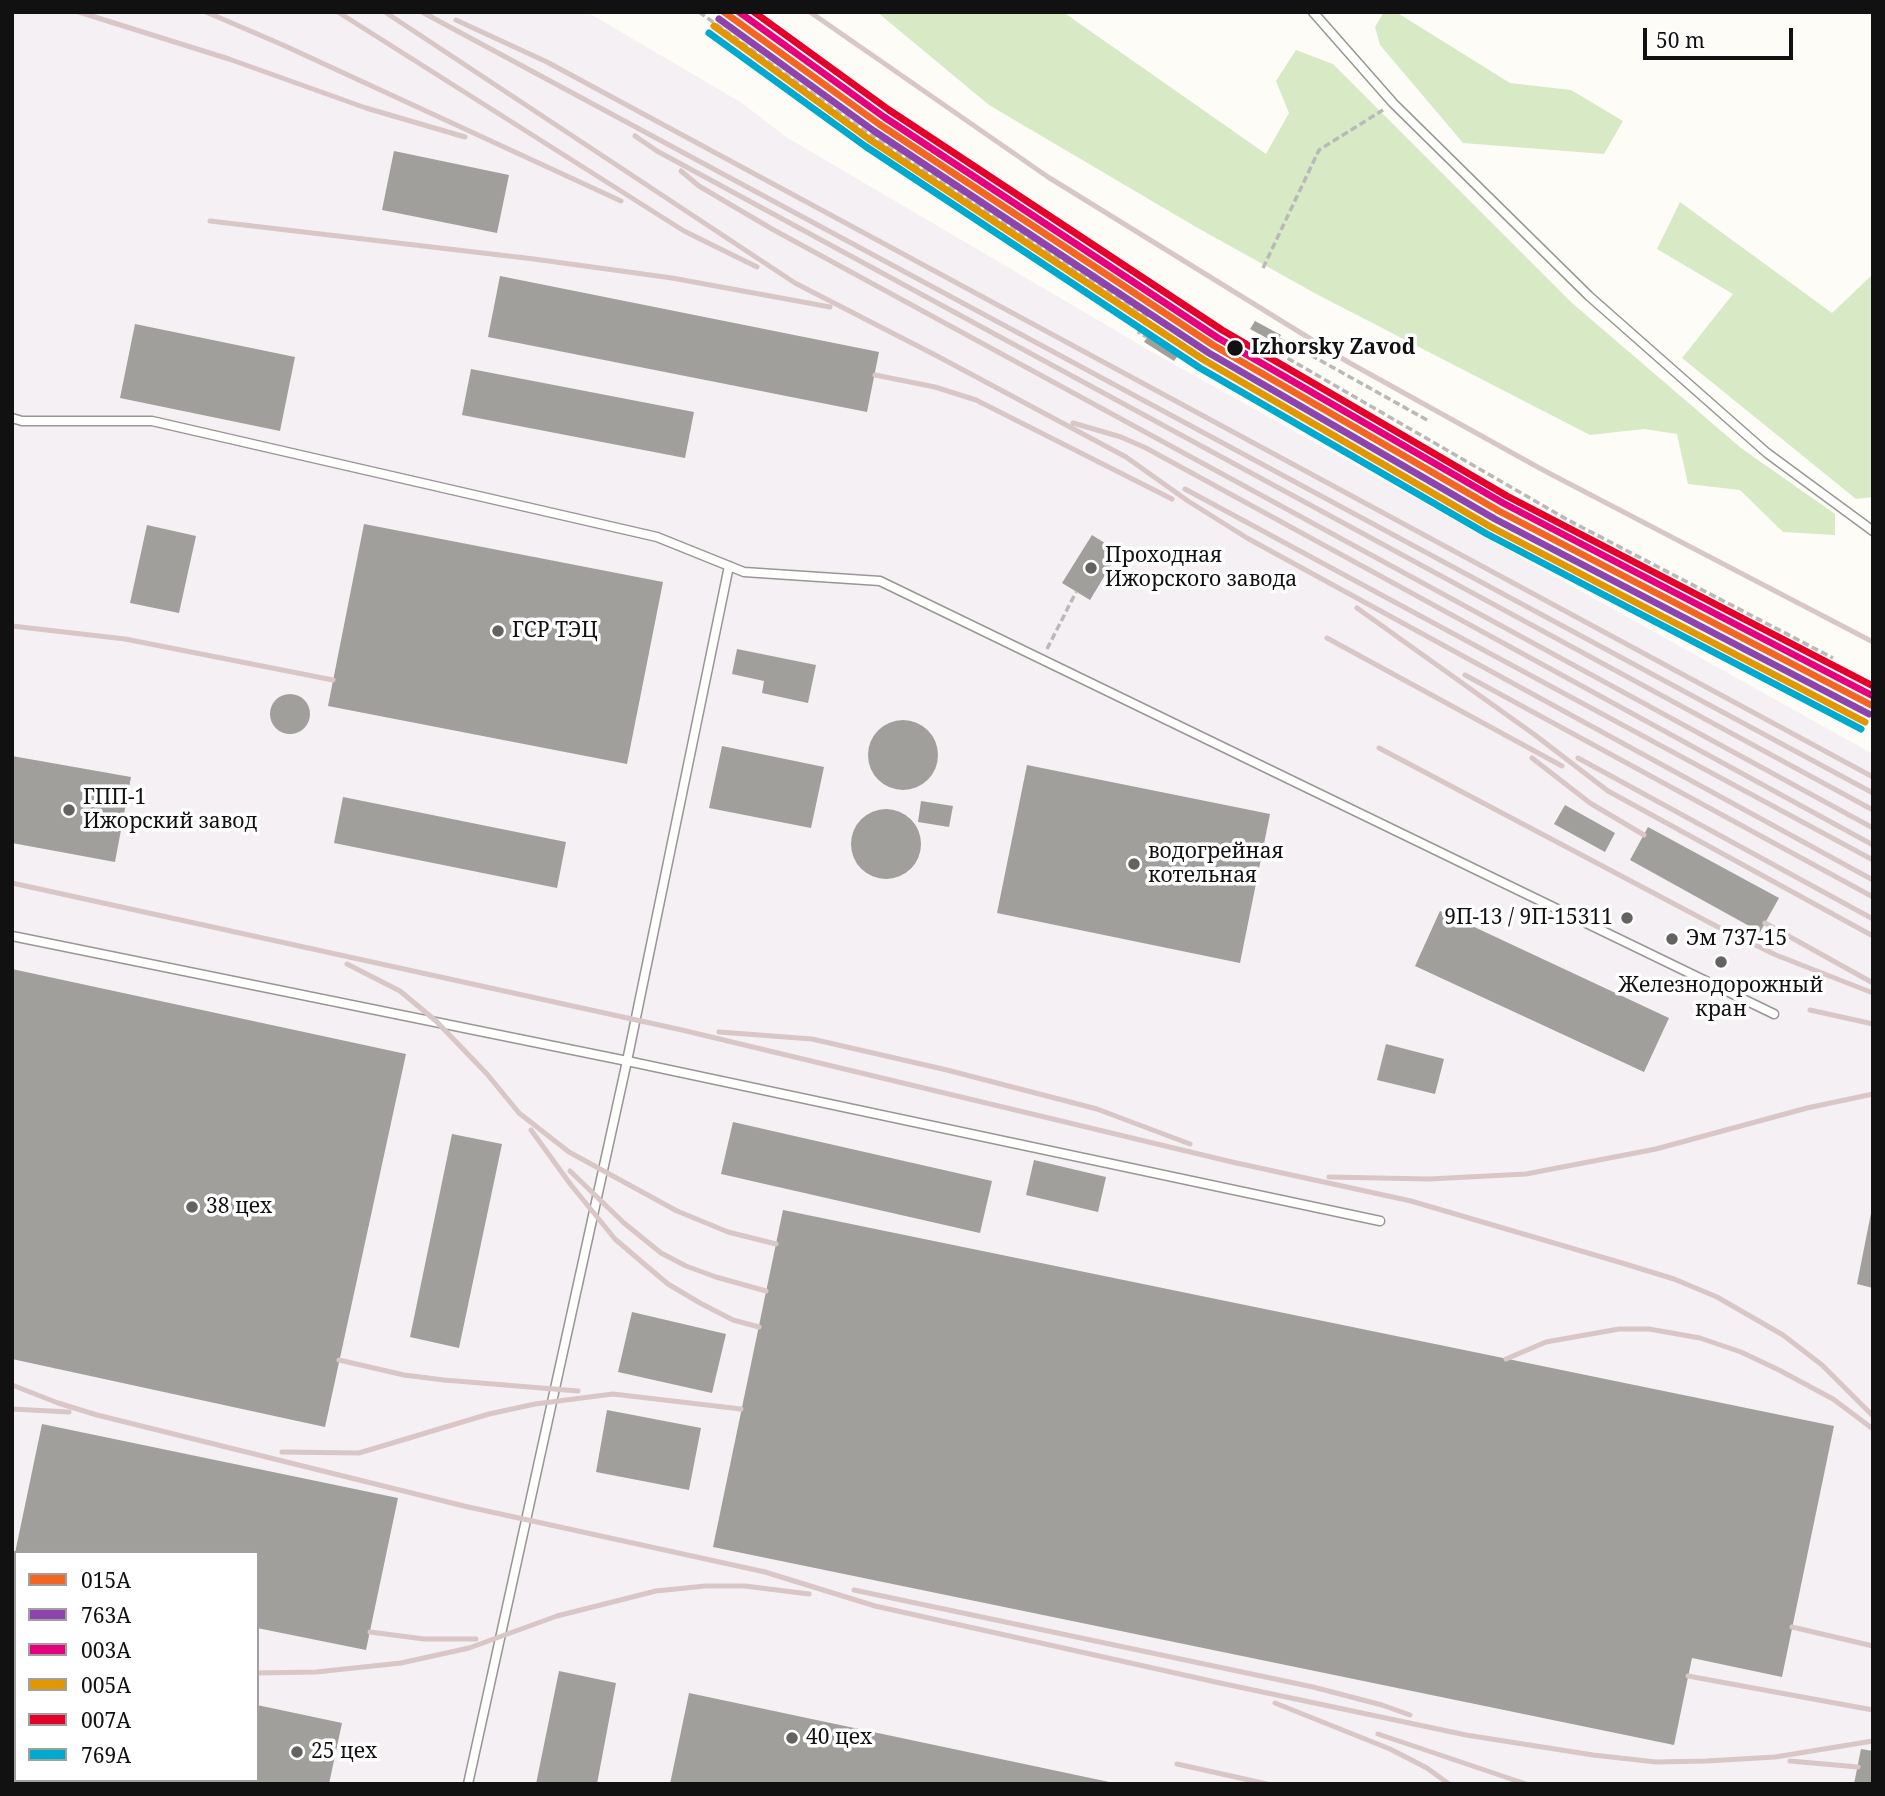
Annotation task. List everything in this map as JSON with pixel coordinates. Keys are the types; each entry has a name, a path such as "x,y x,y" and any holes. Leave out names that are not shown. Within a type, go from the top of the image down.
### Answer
{"lane":[{"path":"1313,12 1393,103 1589,296 1767,453 1873,531"},
{"path":"12,418 22,421 152,421 657,537 744,572 880,582 1774,1014"},
{"path":"468,1784 626,1061 729,566"},
{"path":"12,936 626,1061 1380,1221"}],"path":[{"path":"699,12 872,136 1149,317 1139,333 1147,337"},
{"path":"1263,268 1320,150 1393,103"},
{"path":"1279,339 1427,420"},
{"path":"1289,345 1282,355 1358,400 1568,520 1833,658"},
{"path":"1042,659 1076,592"}],"shaded area":[{"path":"12,12 587,12 742,103 786,137 1154,353 1873,754 1873,1784 12,1784"}],"green space":[{"path":"877,12 1063,12 1266,154 1289,113 1276,81 1296,50 1333,64 1572,303 1741,448 1835,514 1835,535 1783,532 1740,490 1688,484 1677,434 1644,429 1590,435 1320,296 1196,227 989,105"},
{"path":"1384,12 1396,12 1510,83 1571,90 1623,121 1604,154 1463,143 1380,45 1375,27"},
{"path":"1680,202 1832,313 1873,274 1873,497 1856,499 1682,358 1733,294 1657,249"}],"building":[{"path":"394,151 509,175 497,233 382,210"},
{"path":"500,276 879,352 867,412 488,337"},
{"path":"1255,321 1281,335 1276,343 1250,329"},
{"path":"135,324 295,357 280,431 120,398"},
{"path":"1150,333 1180,353 1174,361 1144,342"},
{"path":"471,369 694,412 685,458 462,415"},
{"name":"ГСР ТЭЦ","path":"364,524 663,582 627,764 328,706"},
{"path":"147,525 196,536 179,613 130,603"},
{"name":"Проходная Ижорского завода","path":"1092,535 1119,552 1090,600 1062,583"},
{"path":"737,649 816,665 808,703 762,693 764,681 732,674"},
{"path":"290,694 298,695 304,700 309,706 309,722 304,728 298,733 290,734 282,733 276,728 271,722 270,714 271,706 276,700 282,695"},
{"path":"903,720 928,730 938,755 928,780 903,790 878,780 868,755 878,730"},
{"path":"722,746 824,767 811,828 709,808"},
{"name":"ГПП-1 Ижорский завод","path":"12,756 131,777 115,862 12,843"},
{"name":"водогрейная котельная","path":"1027,765 1270,814 1240,963 997,913"},
{"path":"343,797 566,842 557,888 334,843"},
{"path":"921,801 953,806 949,827 918,822"},
{"path":"1565,805 1615,833 1605,852 1554,824"},
{"path":"886,809 911,819 921,844 911,869 886,879 861,869 851,844 861,819"},
{"path":"1648,827 1779,898 1760,932 1630,860"},
{"path":"1440,911 1669,1018 1644,1072 1415,966"},
{"name":"38 цех","path":"12,969 406,1054 325,1427 12,1359"},
{"path":"1386,1044 1444,1059 1435,1094 1377,1080"},
{"path":"733,1122 992,1181 980,1233 721,1174"},
{"path":"452,1134 502,1144 459,1348 410,1337"},
{"path":"1034,1160 1106,1177 1098,1212 1026,1195"},
{"path":"783,1210 1834,1426 1782,1677 1692,1658 1674,1745 713,1547"},
{"path":"1873,1213 1873,1288 1857,1284"},
{"path":"632,1312 726,1334 712,1393 618,1372"},
{"path":"607,1410 701,1428 689,1490 596,1472"},
{"path":"42,1424 398,1498 366,1650 259,1628 259,1551 15,1551"},
{"path":"559,1671 616,1683 597,1784 536,1784"},
{"name":"25 цех","path":"14,1679 14,1782 259,1782 259,1705 342,1723 329,1784 12,1782"},
{"name":"40 цех","path":"689,1693 1114,1783 1114,1784 670,1784"},
{"path":"1861,1749 1873,1751 1873,1784 1854,1784"}],"railway":[{"path":"79,12 229,59 366,108 465,137"},
{"path":"206,12 621,201"},
{"path":"338,12 684,231 757,267"},
{"path":"385,12 795,283 1126,457 1247,538 1873,880"},
{"path":"422,12 1873,793"},
{"path":"810,12 1048,177 1348,362 1543,470 1873,642"},
{"path":"456,20 547,62 1873,777"},
{"path":"635,136 657,151 1873,810"},
{"path":"681,171 699,186 772,229 1873,828"},
{"path":"210,221 672,278 830,307"},
{"path":"875,375 935,387 976,400 1172,499"},
{"path":"1073,423 1121,437 1146,448 1873,845"},
{"path":"1185,489 1873,860"},
{"path":"1357,608 1535,735 1608,791 1873,936"},
{"path":"12,626 125,639 333,680"},
{"path":"1327,638 1562,766"},
{"path":"1465,675 1873,897"},
{"path":"1379,748 1716,926 1776,955 1873,993"},
{"path":"1532,758 1590,803 1644,835"},
{"path":"1578,758 1873,919"},
{"path":"12,883 682,1030 1232,1162 1411,1201 1674,1279 1717,1297 1783,1335 1822,1365 1873,1416"},
{"path":"1765,923 1873,983"},
{"path":"347,964 400,991 436,1021 487,1074 519,1113 569,1152 677,1211 728,1232 776,1244"},
{"path":"1810,1010 1873,1024"},
{"path":"719,1032 812,1039 947,1070 1097,1109 1190,1144"},
{"path":"1329,1177 1429,1179 1526,1174 1656,1149 1807,1108 1873,1094"},
{"path":"531,1130 615,1239 668,1284 733,1320 759,1327"},
{"path":"570,1171 624,1223 661,1253 716,1277 766,1291"},
{"path":"1506,1359 1546,1342 1619,1329 1649,1329 1700,1338 1741,1352 1779,1370 1833,1399 1873,1429"},
{"path":"339,1360 404,1375 578,1391"},
{"path":"12,1385 97,1415 464,1506 765,1572 875,1606 1466,1735 1656,1762 1775,1757 1873,1741"},
{"path":"282,1452 359,1453 489,1414 535,1404 613,1394 741,1409"},
{"path":"12,1409 69,1412"},
{"path":"259,1673 316,1672 401,1663 469,1648 557,1616 656,1591 705,1586 745,1586 809,1594"},
{"path":"854,1590 1313,1687 1410,1715"},
{"path":"1792,1627 1873,1646"},
{"path":"370,1632 424,1639 476,1639"},
{"path":"1688,1676 1873,1710"},
{"path":"1275,1703 1390,1749 1427,1768 1449,1784"},
{"path":"1378,1734 1526,1784"},
{"path":"1790,1761 1858,1767"},
{"path":"1177,1764 1267,1784"}],"transit line":[{"name":"015А","path":"724,12 879,124 1213,345 1499,511 1873,706"},
{"name":"003А","path":"739,12 884,117 1218,338 1503,503 1873,696"},
{"name":"007А","path":"754,12 889,110 1222,330 1507,496 1873,686"},
{"name":"763А","path":"719,19 874,131 1209,353 1495,519 1869,714"},
{"name":"005А","path":"714,26 869,139 1204,360 1491,527 1865,722"},
{"name":"769А","path":"709,33 865,146 1200,368 1487,534 1861,729"}],"place":[{"name":"Izhorsky Zavod","path":"1235,348"},
{"name":"Проходная Ижорского завода","path":"1091,568"},
{"name":"ГСР ТЭЦ","path":"498,631"},
{"name":"ГПП-1 Ижорский завод","path":"69,810"},
{"name":"водогрейная котельная","path":"1134,864"},
{"name":"9П-13 / 9П-15311","path":"1627,918"},
{"name":"Эм 737-15","path":"1672,939"},
{"name":"Железнодорожный кран","path":"1721,962"},
{"name":"38 цех","path":"192,1207"},
{"name":"40 цех","path":"792,1738"},
{"name":"25 цех","path":"297,1752"}]}
